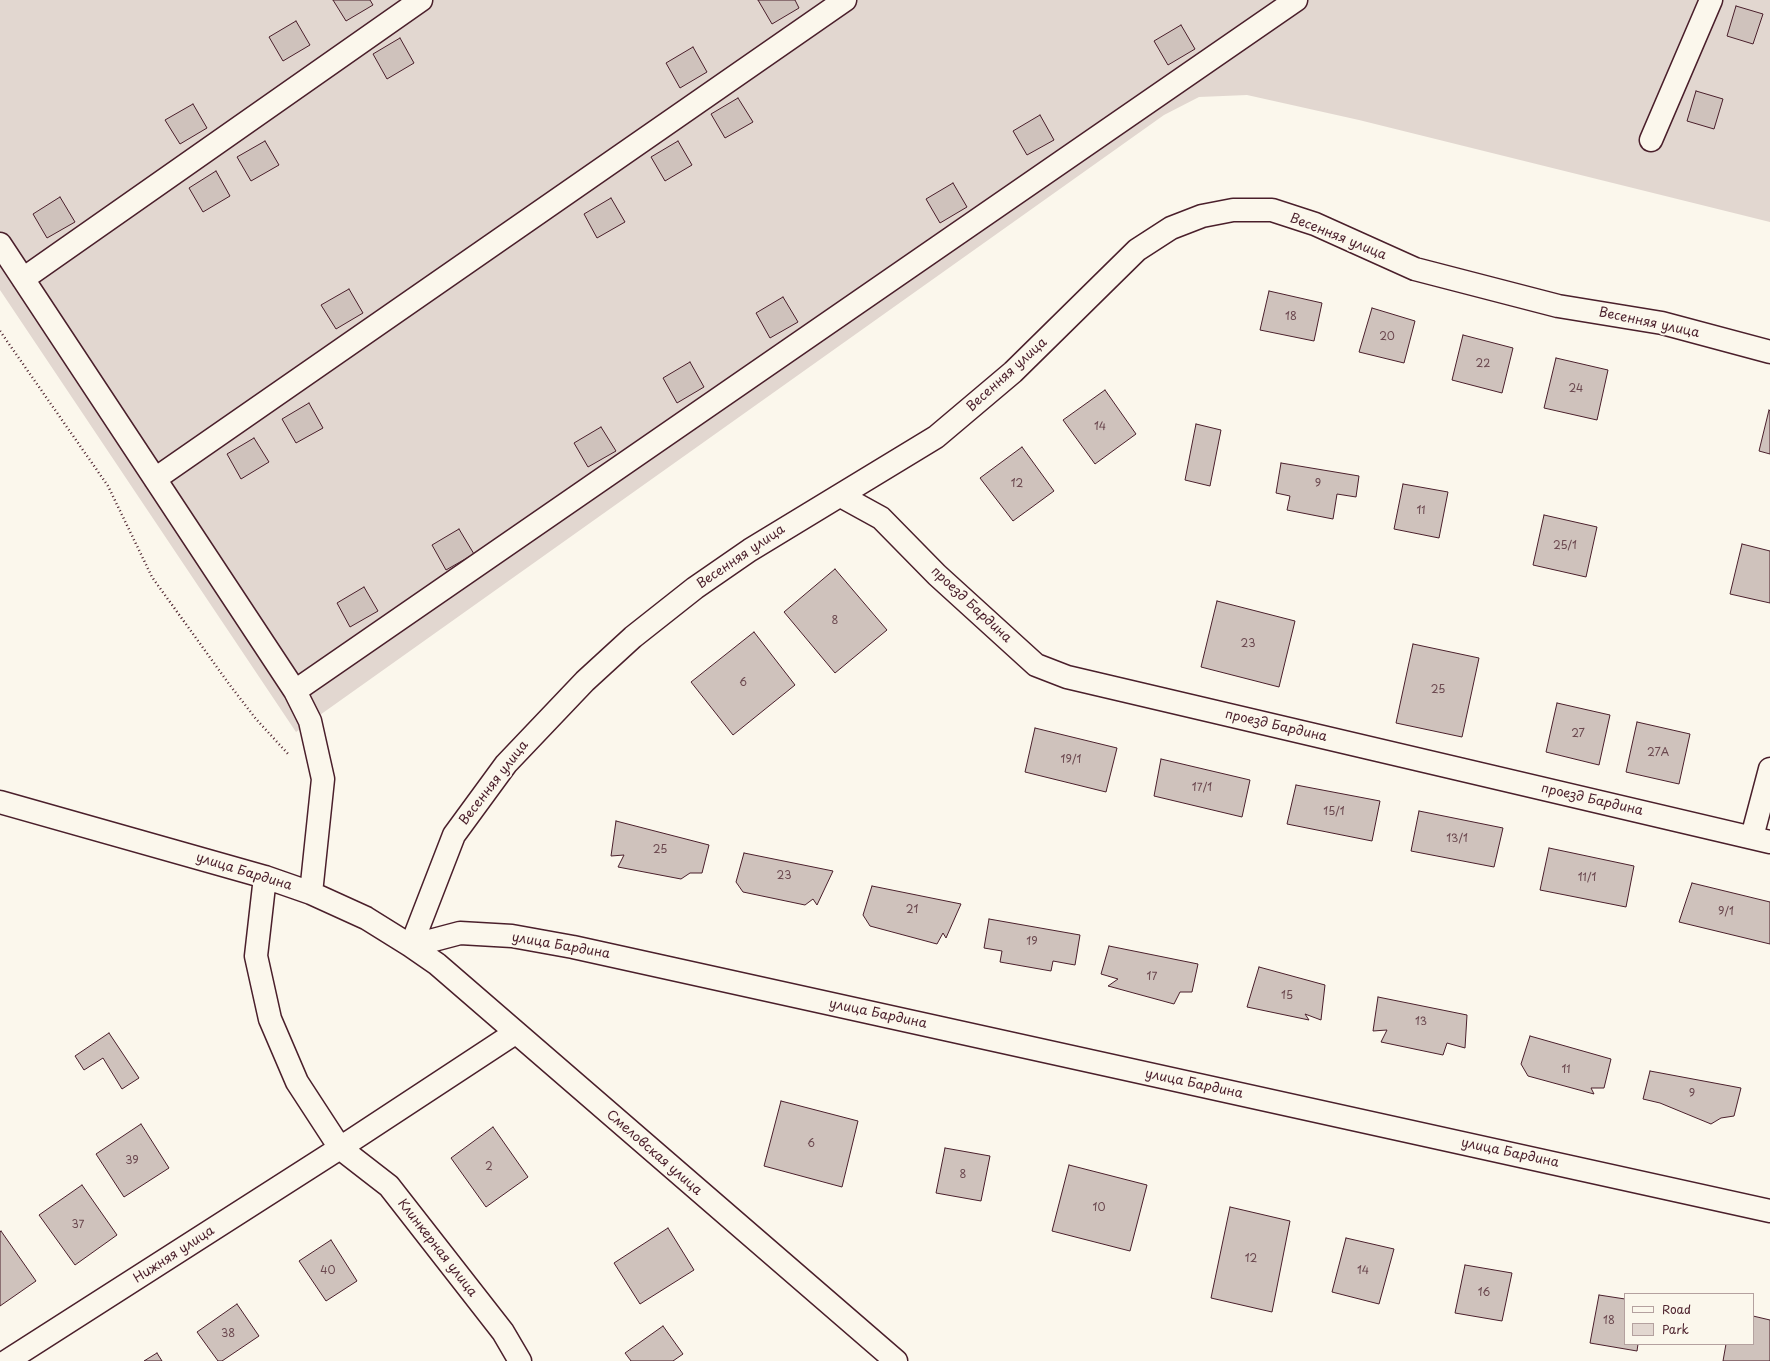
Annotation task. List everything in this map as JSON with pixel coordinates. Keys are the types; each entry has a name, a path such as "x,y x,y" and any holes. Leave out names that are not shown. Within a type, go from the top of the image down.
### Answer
{"street":[{"path":"23,279 421,0"},
{"path":"155,479 845,0"},
{"path":"295,691 1296,0"},
{"path":"1651,140 1711,0"},
{"name":"Весенняя улица","path":"412,946 454,835 506,764 540,726 585,680 633,637 695,588 775,534 841,496 936,437 1013,372 1137,250 1171,228 1202,216 1233,210 1272,210 1315,224 1415,269 1558,306 1662,323 1770,352"},
{"path":"0,244 295,691 310,721 323,779 311,893"},
{"name":"проезд Бардина","path":"841,496 881,518 937,575 1036,665 1067,677 1761,840"},
{"path":"1761,840 1770,769"},
{"name":"улица Бардина","path":"0,802 265,877 311,893 366,918 412,946 460,933 512,936 573,947 1770,1211"},
{"name":"Клинкерная улица","path":"265,877 256,956 270,1019 297,1082 340,1148 389,1186 503,1332 520,1361"},
{"name":"Смеловская улица","path":"412,946 438,964 516,1034 896,1361"},
{"name":"Нижняя улица","path":"7,1361 516,1034"}],"path":[{"path":"0,331 108,486 152,577 229,684 256,719 290,756"}],"green space":[{"path":"0,0 1770,0 1770,222 1359,120 1247,95 1199,97 1164,115 296,732 0,290"}],"building":[{"path":"333,0 370,0 373,5 346,21"},
{"path":"758,0 795,0 799,8 772,24"},
{"path":"1736,6 1763,14 1753,44 1727,36"},
{"path":"296,21 310,45 283,61 269,37"},
{"path":"1181,25 1195,49 1168,65 1154,41"},
{"path":"400,38 414,63 387,79 373,54"},
{"path":"693,47 707,72 680,88 666,63"},
{"path":"1696,91 1723,99 1714,129 1687,121"},
{"path":"738,98 753,122 725,138 711,114"},
{"path":"193,104 207,128 180,144 165,120"},
{"path":"1040,115 1054,140 1027,155 1013,131"},
{"path":"265,141 279,165 251,181 237,157"},
{"path":"678,141 692,165 665,181 651,157"},
{"path":"216,171 230,196 203,212 189,188"},
{"path":"953,183 967,207 940,223 926,199"},
{"path":"60,197 75,222 47,238 33,214"},
{"path":"611,198 625,222 597,238 584,214"},
{"path":"349,289 363,313 336,329 321,305"},
{"path":"1269,291 1322,303 1314,341 1260,330"},
{"path":"783,297 798,322 770,338 756,313"},
{"path":"1372,308 1415,321 1404,363 1359,352"},
{"path":"1463,335 1513,348 1502,393 1452,380"},
{"path":"1556,358 1608,370 1597,420 1544,408"},
{"path":"690,362 704,387 677,403 663,378"},
{"path":"1105,390 1136,434 1095,464 1063,420"},
{"path":"309,403 323,428 296,443 282,419"},
{"path":"1769,410 1770,411 1770,454 1759,451"},
{"path":"1196,424 1221,430 1210,486 1185,480"},
{"path":"601,427 616,451 588,467 574,443"},
{"path":"254,438 269,462 241,479 227,454"},
{"path":"1022,447 1054,491 1013,521 980,478"},
{"path":"1281,463 1359,476 1356,497 1337,494 1333,519 1287,510 1290,496 1276,493"},
{"path":"1403,484 1448,492 1439,538 1394,529"},
{"path":"1544,515 1597,527 1586,577 1533,565"},
{"path":"459,529 474,554 446,570 432,545"},
{"path":"1742,544 1770,551 1770,603 1730,594"},
{"path":"835,569 887,630 835,673 784,612"},
{"path":"364,587 378,611 350,627 337,603"},
{"path":"1217,601 1295,621 1279,687 1201,667"},
{"path":"754,632 795,685 733,735 691,682"},
{"path":"1413,644 1479,658 1462,737 1396,723"},
{"path":"1557,703 1610,715 1599,765 1546,752"},
{"path":"1637,722 1690,734 1679,784 1626,772"},
{"path":"1035,728 1117,748 1106,792 1025,772"},
{"path":"1161,759 1250,780 1242,817 1154,796"},
{"path":"1296,785 1380,801 1372,841 1287,824"},
{"path":"1419,811 1503,828 1494,867 1411,851"},
{"path":"616,821 709,845 702,873 690,873 681,879 618,867 624,855 611,856"},
{"path":"1549,848 1634,866 1626,907 1540,890"},
{"path":"744,853 833,871 817,905 813,899 805,905 743,892 736,882"},
{"path":"1692,883 1770,902 1770,944 1679,922"},
{"path":"872,886 961,904 946,938 943,933 937,944 870,926 863,915"},
{"path":"989,919 1080,935 1075,965 1053,961 1051,971 1000,962 1002,951 984,948"},
{"path":"1109,946 1198,964 1192,992 1180,992 1174,1004 1108,986 1118,979 1101,974"},
{"path":"1259,967 1325,985 1321,1020 1305,1014 1309,1020 1247,1007"},
{"path":"1378,997 1467,1015 1465,1048 1447,1043 1443,1055 1381,1042 1387,1030 1373,1031"},
{"path":"109,1033 139,1078 122,1089 103,1058 84,1070 75,1056"},
{"path":"1530,1036 1611,1059 1604,1088 1591,1088 1594,1094 1528,1076 1521,1064"},
{"path":"1650,1071 1741,1088 1734,1116 1721,1118 1711,1124 1660,1103 1643,1099"},
{"path":"781,1101 858,1121 842,1187 764,1166"},
{"path":"141,1124 169,1168 124,1197 96,1154"},
{"path":"493,1127 528,1177 486,1207 451,1158"},
{"path":"945,1148 990,1156 981,1201 936,1193"},
{"path":"1069,1165 1147,1185 1130,1251 1052,1231"},
{"path":"82,1185 117,1235 75,1265 39,1215"},
{"path":"1230,1207 1290,1221 1272,1312 1211,1298"},
{"path":"668,1228 694,1270 640,1304 614,1263"},
{"path":"1,1231 36,1281 0,1306 0,1232"},
{"path":"1346,1238 1394,1249 1379,1304 1332,1292"},
{"path":"331,1240 357,1281 326,1301 299,1261"},
{"path":"1465,1265 1512,1273 1502,1321 1455,1313"},
{"path":"1599,1295 1624,1299 1624,1345 1638,1345 1637,1351 1590,1343"},
{"path":"237,1304 259,1336 222,1361 218,1361 197,1332"},
{"path":"1754,1316 1770,1320 1770,1361 1723,1361 1726,1345 1754,1345"},
{"path":"663,1326 683,1354 673,1361 631,1361 625,1353"},
{"path":"157,1353 162,1361 144,1361"}]}
